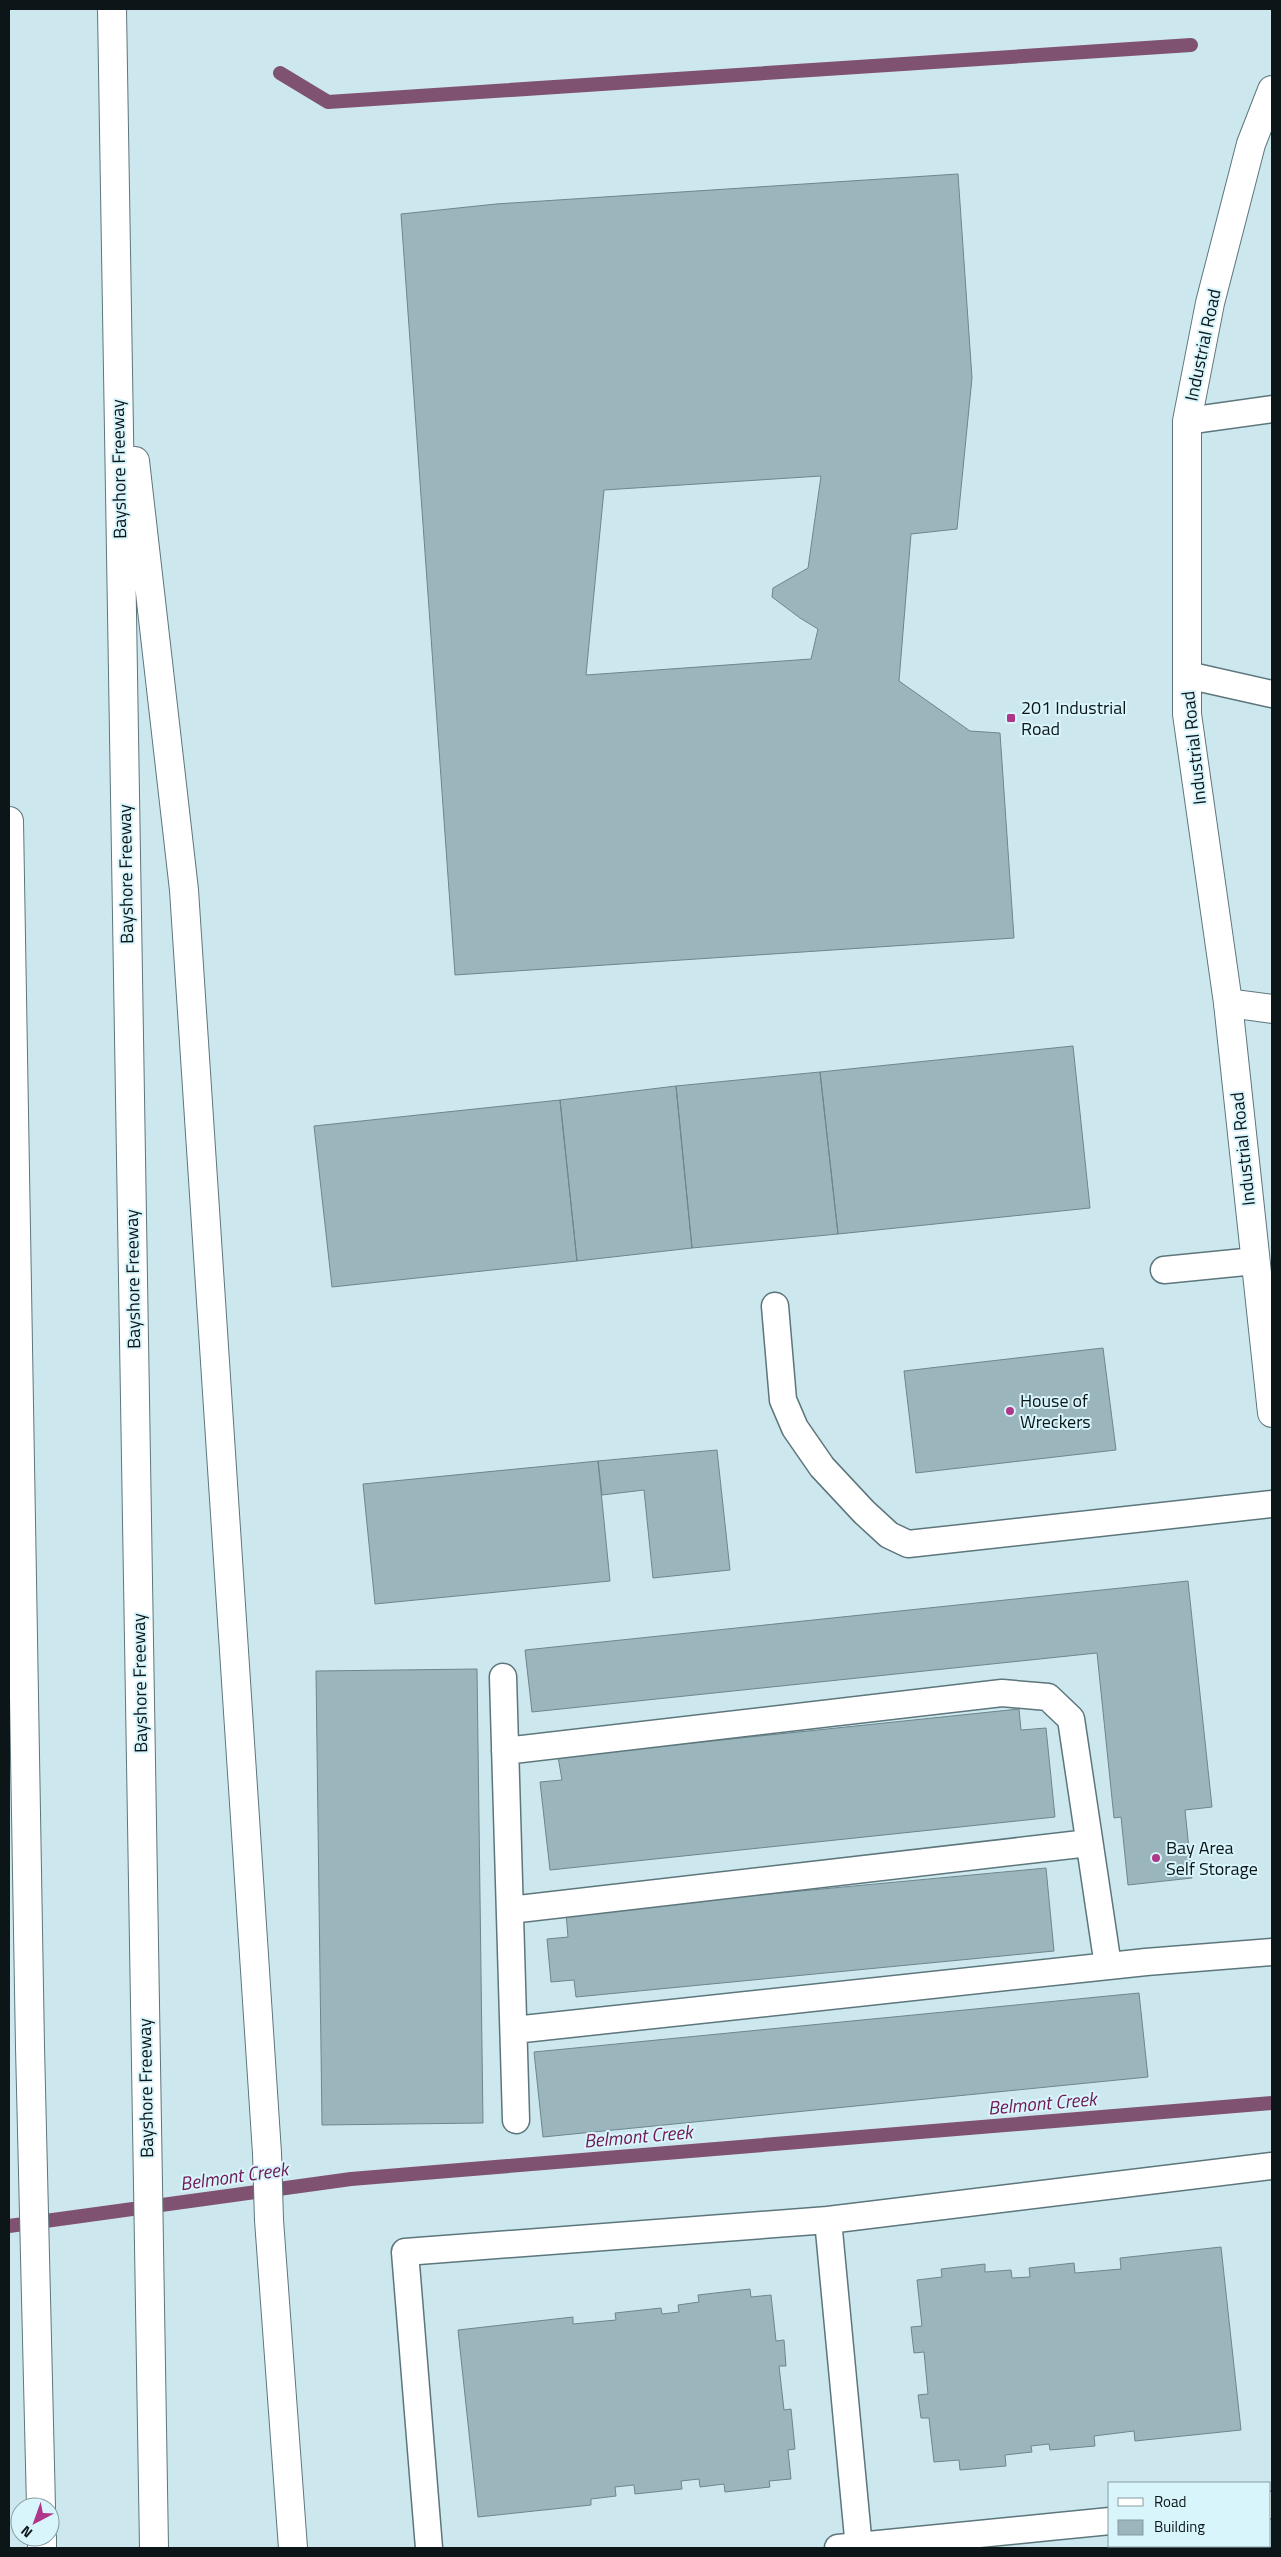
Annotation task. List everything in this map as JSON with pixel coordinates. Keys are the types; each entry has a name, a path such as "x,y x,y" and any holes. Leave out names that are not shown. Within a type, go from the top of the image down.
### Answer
{"main road":[{"name":"Bayshore Freeway","path":"112,9 154,2548"},
{"name":"Industrial Road","path":"1272,90 1250,144 1210,302 1187,422 1187,714 1228,1003 1272,1413"},
{"path":"117,302 184,890 269,2220 293,2548"},
{"path":"9,821 34,2251 41,2497"},
{"path":"1228,1003 1272,1009"}],"lane":[{"path":"1187,422 1272,409"},
{"path":"1187,675 1272,694"},
{"path":"1164,1270 1256,1261"},
{"path":"775,1306 783,1400 795,1428 822,1467 864,1512 889,1535 908,1544 1272,1504"},
{"path":"503,1677 516,2120"},
{"path":"504,1751 1002,1693 1048,1697 1071,1718 1108,1966"},
{"path":"510,1910 1089,1843"},
{"path":"514,2030 1108,1966 1272,1952"},
{"path":"429,2548 405,2252 828,2220 1272,2166"},
{"path":"828,2220 852,2547 1108,2521"}],"building":[{"path":"958,174 972,378 957,529 911,534 899,681 970,731 1000,733 1014,938 455,975 401,214 496,204","holes":["821,476 808,568 773,588 772,597 818,629 811,659 586,675 604,490"]},
{"path":"1073,1046 1090,1208 838,1234 820,1072"},
{"path":"820,1072 838,1234 692,1248 676,1086"},
{"path":"676,1086 692,1248 577,1261 560,1100"},
{"path":"560,1100 577,1261 332,1287 314,1126"},
{"name":"House of Wreckers","path":"1103,1348 1116,1450 916,1473 904,1371"},
{"path":"717,1450 730,1570 653,1578 644,1490 602,1495 598,1461"},
{"path":"598,1461 610,1581 375,1604 363,1484"},
{"path":"1188,1581 1212,1807 1185,1810 1192,1878 1128,1885 1121,1817 1114,1818 1097,1653 532,1712 525,1650"},
{"path":"477,1669 483,2123 322,2125 316,1671"},
{"path":"1019,1709 1021,1730 1046,1728 1055,1817 550,1870 540,1782 562,1780 558,1757"},
{"path":"1046,1868 1054,1951 576,1997 574,1980 551,1982 547,1939 568,1937 566,1913"},
{"path":"1139,1993 1148,2077 543,2137 534,2052"},
{"path":"1221,2247 1241,2430 1135,2441 1134,2431 1094,2436 1095,2446 1050,2450 1049,2444 1031,2446 1032,2452 1005,2455 1006,2466 960,2470 959,2460 934,2462 929,2418 921,2418 918,2395 928,2394 924,2352 914,2353 911,2327 922,2326 917,2280 942,2277 941,2269 985,2264 985,2272 1011,2270 1012,2278 1030,2277 1029,2268 1074,2263 1075,2273 1121,2269 1120,2258"},
{"path":"750,2289 751,2297 771,2295 776,2341 784,2340 786,2366 779,2366 784,2410 791,2409 795,2449 788,2450 791,2479 769,2481 770,2487 725,2492 724,2484 700,2487 699,2479 681,2481 682,2489 635,2494 634,2485 615,2487 616,2496 591,2499 591,2505 478,2517 458,2330 573,2317 573,2324 616,2320 615,2313 661,2308 662,2314 679,2312 678,2305 699,2302 698,2295"}],"waterway":[{"path":"280,73 328,102 1191,45"},
{"name":"Belmont Creek","path":"9,2226 351,2179 1272,2103"}],"place":[{"name":"201 Industrial Road","path":"1011,718"},
{"name":"House of Wreckers","path":"1010,1411"},
{"name":"Bay Area Self Storage","path":"1156,1858"}]}
